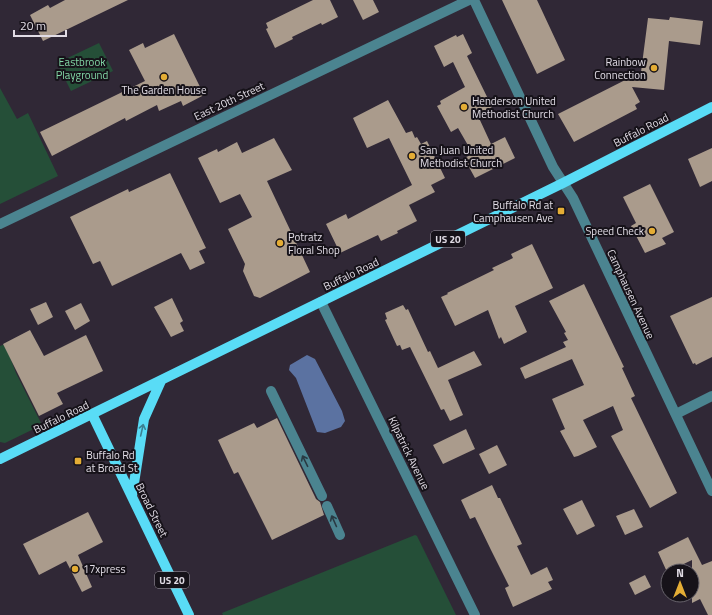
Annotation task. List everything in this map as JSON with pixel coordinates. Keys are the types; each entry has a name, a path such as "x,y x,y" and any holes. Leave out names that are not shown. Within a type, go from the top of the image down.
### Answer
{"main road":[{"name":"Buffalo Road","path":"0,459 563,183 712,107"},
{"path":"132,497 142,427 161,381"},
{"name":"Broad Street","path":"92,414 189,615"}],"street":[{"name":"East 20th Street","path":"0,224 469,0"},
{"name":"Camphausen Avenue","path":"474,0 553,167 573,198 712,491"},
{"name":"Kilpatrick Avenue","path":"321,302 476,615"},
{"path":"271,391 322,496"},
{"path":"676,414 712,396"},
{"path":"327,506 340,536"}],"green space":[{"name":"Eastbrook Playground","path":"99,43 113,71 71,91 57,63"},
{"path":"0,88 17,119 28,113 58,176 0,204"},
{"path":"5,344 16,373 42,425 5,443 0,442 0,346"},
{"path":"415,535 417,536 456,615 223,615 222,613"}],"water":[{"path":"307,355 315,359 342,411 345,421 341,427 325,433 317,432 296,378 289,370 290,365"}],"building":[{"path":"65,0 128,0 43,41 30,15 48,5 50,8"},
{"path":"313,0 330,0 338,17 322,25 321,23 292,37 293,39 275,48 266,29 268,28 266,23"},
{"path":"353,0 373,0 379,12 363,20"},
{"path":"502,0 537,0 565,60 537,74"},
{"path":"670,17 703,21 700,45 669,41 664,90 632,87 640,102 635,105 637,109 574,142 558,114 641,72 648,18 669,20"},
{"path":"174,34 204,95 183,106 181,101 159,111 157,105 126,121 125,118 52,156 40,132 145,81 129,50 143,43 145,48"},
{"path":"463,34 472,53 467,56 492,107 481,113 483,117 479,118 491,144 505,137 515,158 475,178 464,158 473,154 458,128 451,132 437,106 441,104 440,101 465,87 453,62 444,67 434,46 456,35 457,37"},
{"path":"388,100 406,133 412,131 415,138 417,137 421,144 427,141 445,178 431,185 435,192 409,205 417,221 397,231 398,233 381,241 378,235 340,253 326,224 346,214 348,219 412,185 389,138 367,148 353,118"},
{"path":"274,138 292,170 267,181 310,272 260,298 254,296 243,271 245,264 228,229 252,217 240,194 220,203 198,158 217,149 218,152 237,142 242,153"},
{"path":"712,148 712,181 700,187 688,159"},
{"path":"170,173 206,248 199,251 205,263 190,270 181,253 112,286 100,261 93,264 70,217 128,189 129,192"},
{"path":"650,184 674,232 662,238 666,244 645,253 631,226 636,223 623,197"},
{"path":"532,244 553,288 515,306 527,332 504,344 501,337 499,339 488,310 455,326 441,297 494,270 492,268 513,258 511,254"},
{"path":"584,284 624,367 622,368 635,396 631,398 677,493 650,508 611,436 623,430 613,406 583,420 597,447 578,456 574,457 560,431 565,429 552,399 584,385 572,359 525,379 520,368 566,347 563,342 568,340 564,333 566,332 549,301"},
{"path":"712,297 712,357 696,365 695,363 693,364 670,316"},
{"path":"172,298 183,321 180,323 184,331 171,337 154,307"},
{"path":"46,302 53,317 38,325 30,309"},
{"path":"81,303 90,321 75,330 65,311"},
{"path":"403,305 406,310 408,309 428,352 430,351 438,368 474,351 482,365 448,380 463,415 450,421 444,409 441,410 410,347 402,350 400,345 397,346 385,320 387,319 385,313"},
{"path":"30,330 44,356 86,335 103,371 57,393 63,404 39,416 3,344"},
{"path":"277,418 316,499 320,502 324,515 272,540 238,472 234,474 218,440 254,423 257,428"},
{"path":"466,429 475,449 443,464 433,445"},
{"path":"497,445 507,465 489,474 479,454"},
{"path":"492,485 498,498 500,498 522,544 517,546 531,575 547,567 553,580 548,582 552,589 513,607 505,588 509,586 475,517 470,519 461,500"},
{"path":"582,500 595,526 577,535 563,509"},
{"path":"634,509 643,527 625,535 616,516"},
{"path":"88,512 103,542 78,555 92,587 82,592 66,561 39,575 23,544"},
{"path":"688,537 702,565 712,561 712,615 708,615 700,599 700,563 692,563 692,560 686,563 663,563 658,552"},
{"path":"645,575 651,587 635,595 629,583"}],"place":[{"name":"Rainbow Connection","path":"654,68"},
{"name":"The Garden House","path":"164,77"},
{"name":"Henderson United Methodist Church","path":"464,107"},
{"name":"San Juan United Methodist Church","path":"412,156"},
{"name":"Buffalo Rd at Camphausen Ave","path":"561,211"},
{"name":"Speed Check","path":"652,231"},
{"name":"Potratz Floral Shop","path":"280,243"},
{"name":"Buffalo Rd at Broad St","path":"78,461"},
{"name":"17xpress","path":"75,569"}]}
